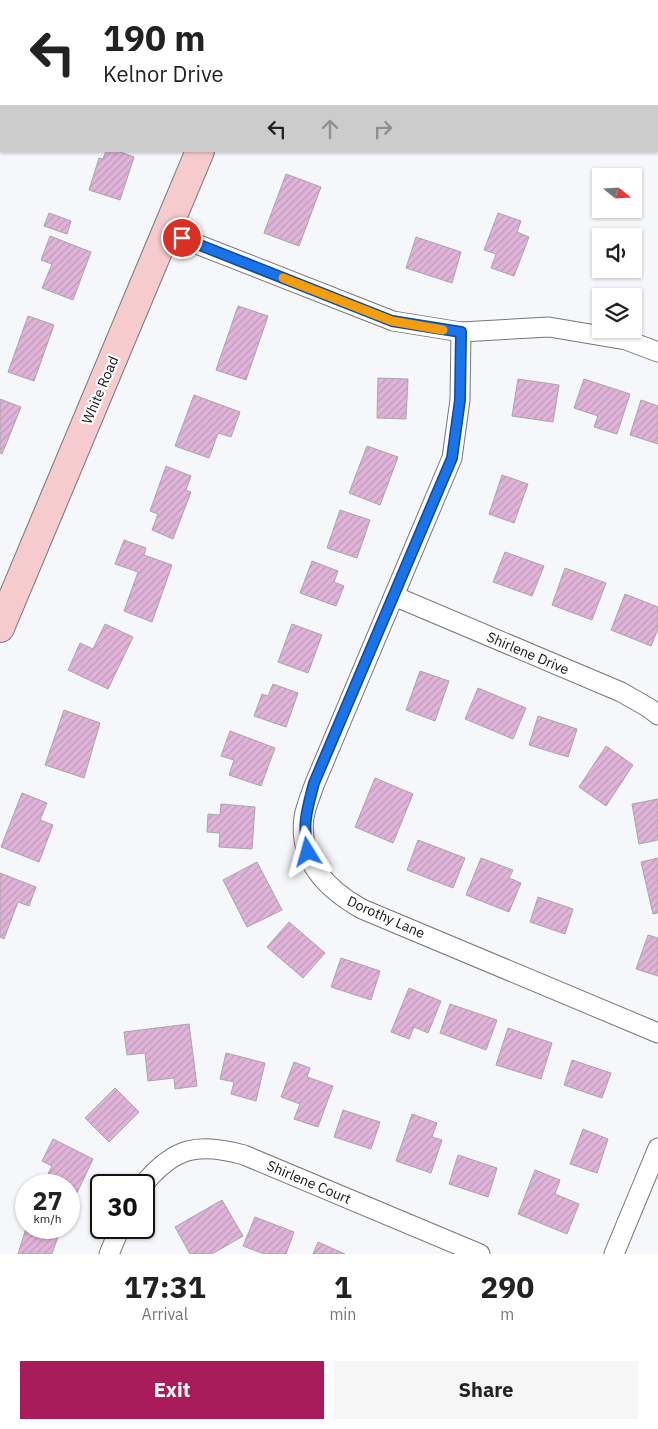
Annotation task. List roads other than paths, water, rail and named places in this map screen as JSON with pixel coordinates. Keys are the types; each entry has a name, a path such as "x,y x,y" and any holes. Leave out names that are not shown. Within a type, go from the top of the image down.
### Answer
{"street":[{"name":"White Road","path":"0,628 200,152"},
{"path":"166,232 392,321 461,332 549,327 626,340 658,352"},
{"name":"Dorothy Lane","path":"461,332 460,400 452,458 314,783 304,817 304,834 314,868 340,896 362,909 658,1033"},
{"name":"Shirlene Drive","path":"394,596 621,692 658,715"},
{"name":"Shirlene Court","path":"151,1174 159,1164 178,1154 201,1148 223,1149 480,1254"},
{"path":"614,1254 658,1148"}]}
